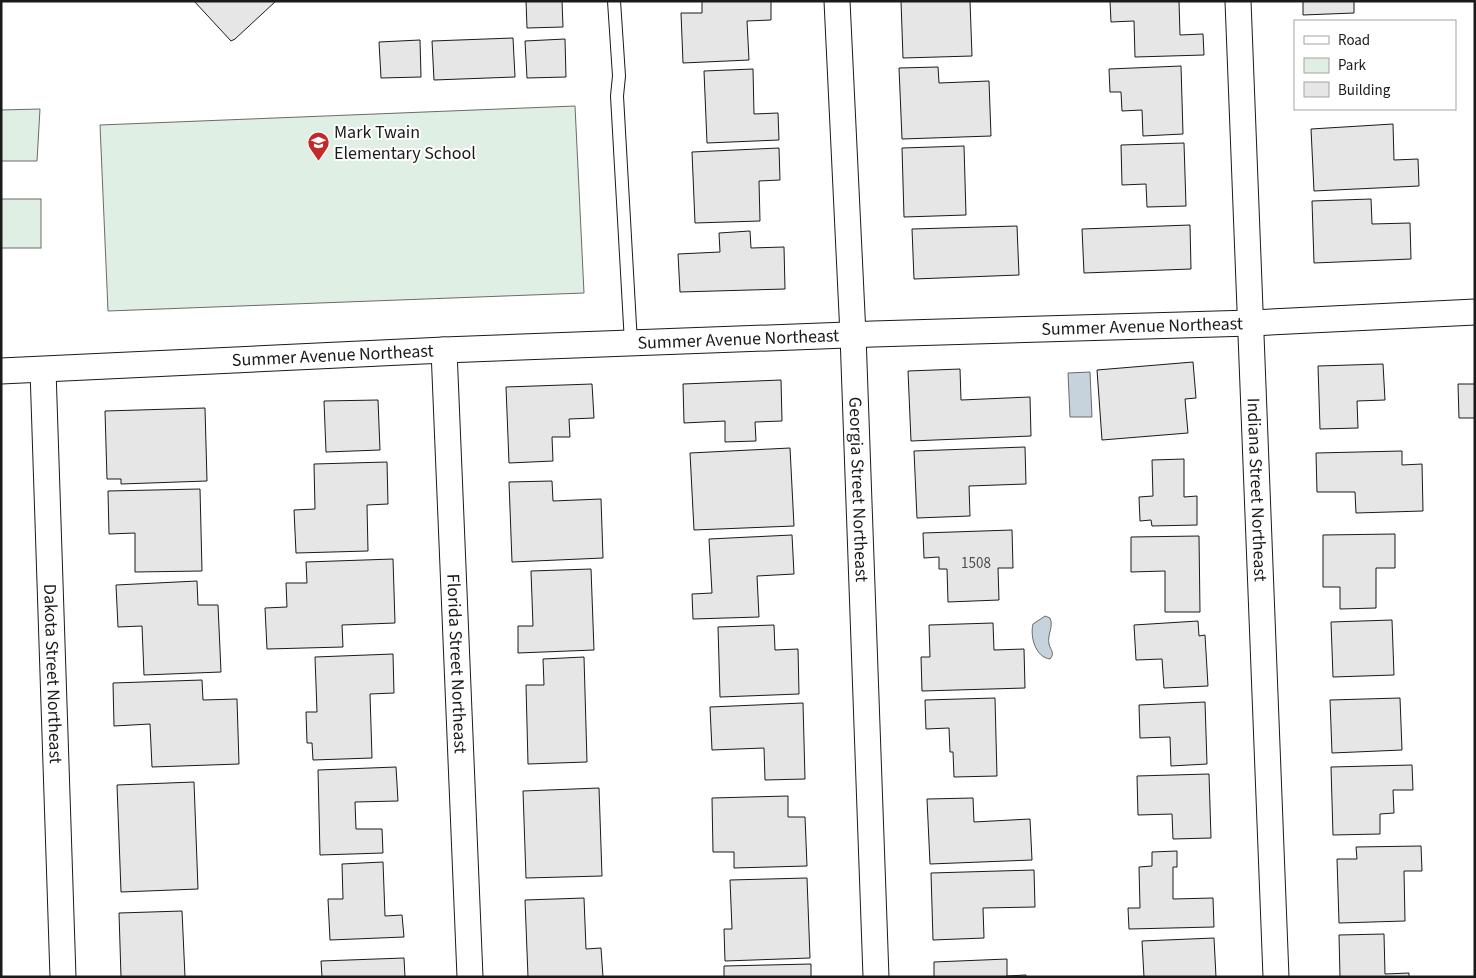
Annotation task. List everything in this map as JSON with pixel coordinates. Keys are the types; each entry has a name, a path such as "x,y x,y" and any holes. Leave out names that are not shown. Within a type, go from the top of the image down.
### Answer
{"street":[{"name":"Georgia Street Northeast","path":"837,1 852,335 876,977"},
{"name":"Indiana Street Northeast","path":"1238,1 1276,977"},
{"name":"Summer Avenue Northeast","path":"1,372 444,350 1251,323 1475,312"},
{"name":"Florida Street Northeast","path":"444,350 470,977"},
{"name":"Dakota Street Northeast","path":"43,370 63,977"}],"lane":[{"path":"614,1 619,76 617,96 631,343"}],"green space":[{"path":"575,106 584,293 108,311 100,125"},
{"path":"40,109 37,161 1,161 1,110"},
{"path":"1,199 41,199 41,248 1,248"}],"shaded area":[{"path":"1090,372 1092,417 1070,417 1068,373"},
{"path":"1045,616 1050,618 1051,621 1049,644 1052,653 1050,659 1037,650 1032,634 1033,624"}],"building":[{"path":"194,1 276,1 231,41"},
{"path":"526,1 562,1 563,27 527,28"},
{"path":"702,1 771,1 771,20 747,21 749,60 683,63 681,13 702,13"},
{"path":"901,1 970,1 972,56 903,58"},
{"path":"1110,1 1179,1 1180,35 1203,34 1204,55 1135,57 1134,21 1111,22"},
{"path":"1303,1 1354,1 1354,13 1303,15"},
{"path":"513,38 515,77 434,80 432,41"},
{"path":"565,39 566,77 527,78 525,41"},
{"path":"420,40 421,77 381,78 379,42"},
{"path":"1181,66 1183,134 1143,136 1142,110 1122,111 1121,92 1110,92 1109,69"},
{"path":"938,67 939,83 989,81 991,136 902,139 899,68"},
{"path":"753,69 754,114 778,113 779,140 707,143 704,71"},
{"path":"1393,124 1394,160 1418,159 1419,186 1314,191 1311,129"},
{"path":"1184,143 1186,206 1147,207 1146,184 1122,185 1121,145"},
{"path":"964,146 966,215 904,217 902,148"},
{"path":"779,148 780,180 759,181 760,221 695,223 692,152"},
{"path":"1371,199 1372,224 1410,223 1411,259 1314,263 1312,201"},
{"path":"1190,225 1191,269 1084,273 1082,229"},
{"path":"1017,226 1019,275 914,279 912,229"},
{"path":"750,231 751,248 784,247 785,289 680,292 678,254 720,252 719,233"},
{"path":"1193,362 1196,398 1185,399 1188,433 1102,440 1097,370"},
{"path":"1383,364 1385,400 1357,401 1358,428 1320,429 1318,366"},
{"path":"960,369 961,400 1030,397 1031,436 911,441 908,371"},
{"path":"781,380 782,421 755,422 756,441 725,442 725,421 684,423 683,384"},
{"path":"592,384 594,418 569,419 570,437 552,437 553,461 509,463 506,387"},
{"path":"1458,384 1475,384 1475,418 1459,418"},
{"path":"378,400 380,450 326,452 324,401"},
{"path":"205,408 207,481 121,484 121,479 107,479 105,411"},
{"path":"1025,447 1026,484 969,486 970,516 917,518 914,451"},
{"path":"790,448 794,526 694,530 690,453"},
{"path":"1402,451 1402,465 1422,464 1423,511 1356,513 1355,492 1317,492 1316,453"},
{"path":"1184,459 1184,497 1197,496 1197,525 1152,526 1151,520 1140,521 1139,497 1153,496 1152,460"},
{"path":"387,462 388,504 367,505 368,551 296,553 294,510 315,509 314,464"},
{"path":"552,481 553,501 601,499 603,558 512,562 509,482"},
{"path":"200,489 202,571 135,572 135,533 109,534 108,491"},
{"path":"1012,530 1013,568 998,568 999,600 948,602 947,569 939,569 939,557 924,558 923,533"},
{"path":"1395,534 1395,568 1376,568 1376,608 1340,609 1340,587 1323,587 1323,535"},
{"path":"792,535 794,574 757,576 759,617 693,619 692,594 712,593 709,539"},
{"path":"1199,536 1200,612 1165,612 1165,571 1131,572 1131,537"},
{"path":"393,559 395,623 342,625 343,647 267,649 265,608 287,607 286,583 307,583 306,562"},
{"path":"591,569 594,650 518,653 518,626 533,626 531,571"},
{"path":"197,581 198,605 218,605 221,672 144,675 142,626 118,627 116,585"},
{"path":"1392,620 1394,675 1333,677 1331,622"},
{"path":"1198,621 1199,636 1205,635 1208,686 1164,688 1162,659 1136,660 1134,625"},
{"path":"993,623 994,650 1024,649 1025,688 922,691 921,657 930,657 929,625"},
{"path":"774,625 775,650 798,649 799,694 720,697 718,627"},
{"path":"393,654 394,693 370,694 372,758 313,760 312,743 307,743 306,712 317,712 315,657"},
{"path":"584,657 587,762 528,764 526,685 544,685 543,659"},
{"path":"202,680 203,700 237,699 239,764 152,767 150,724 114,726 113,683"},
{"path":"995,698 997,776 954,777 953,752 950,752 949,728 926,729 925,700"},
{"path":"1400,698 1402,750 1332,753 1330,700"},
{"path":"1205,702 1207,764 1171,766 1170,737 1140,738 1139,705"},
{"path":"803,703 805,779 765,780 764,748 712,750 710,707"},
{"path":"1412,765 1413,790 1393,790 1394,813 1380,814 1380,834 1333,835 1331,767"},
{"path":"396,767 398,801 355,802 356,829 382,829 383,853 320,855 318,770"},
{"path":"1209,774 1211,838 1173,839 1172,814 1138,815 1137,776"},
{"path":"194,782 198,889 121,892 117,785"},
{"path":"599,788 602,876 526,878 523,791"},
{"path":"788,796 788,817 805,817 807,866 734,868 734,852 713,852 712,798"},
{"path":"973,798 974,822 1030,819 1032,860 930,864 927,799"},
{"path":"1421,846 1422,871 1404,871 1405,921 1339,923 1337,859 1357,859 1356,847"},
{"path":"1177,851 1177,867 1173,867 1173,899 1213,898 1214,927 1129,929 1128,908 1140,908 1139,867 1152,866 1152,852"},
{"path":"383,862 385,916 402,915 404,937 330,940 328,899 343,899 342,864"},
{"path":"1034,870 1035,907 983,908 984,938 933,940 931,873"},
{"path":"807,878 810,958 725,961 724,929 732,929 730,880"},
{"path":"584,898 586,949 601,948 603,977 528,977 525,900"},
{"path":"182,911 185,977 121,977 119,913"},
{"path":"1384,934 1385,974 1409,973 1409,977 1340,977 1339,935"},
{"path":"1214,938 1216,977 1144,977 1142,941"},
{"path":"404,958 405,977 322,977 321,961"},
{"path":"1007,959 1007,976 1026,975 1026,977 934,977 934,962"},
{"path":"811,964 811,977 724,977 724,966"}],"place":[{"name":"Mark Twain Elementary School","path":"318,161"}]}
